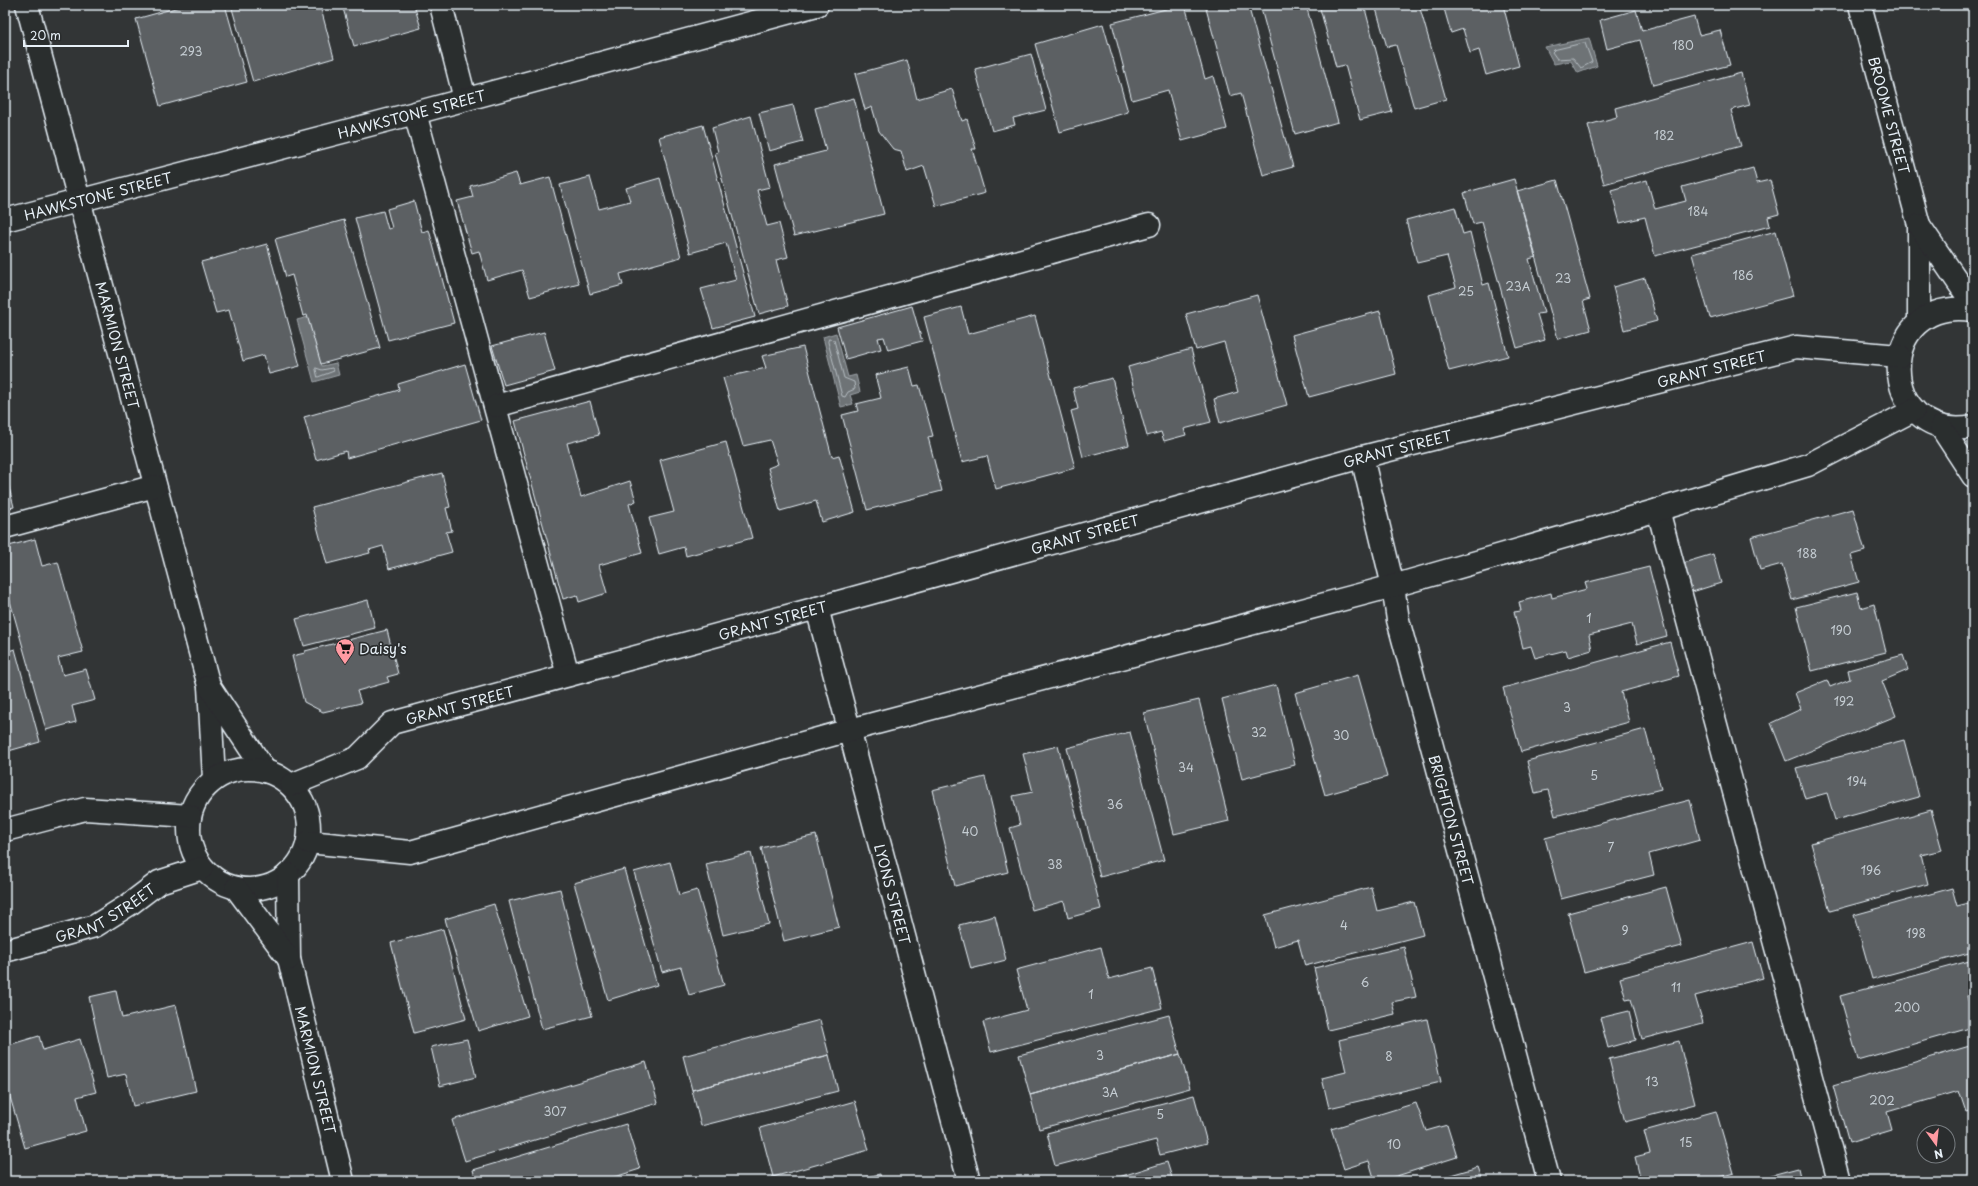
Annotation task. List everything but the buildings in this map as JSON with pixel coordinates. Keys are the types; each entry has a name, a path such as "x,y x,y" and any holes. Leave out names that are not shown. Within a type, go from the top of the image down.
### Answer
{"street":[{"name":"MARMION STREET","path":"27,5 154,486 209,686 214,779"},
{"path":"441,5 465,99"},
{"name":"HAWKSTONE STREET","path":"5,220 415,113 817,5"},
{"name":"BROOME STREET","path":"1860,5 1919,225 1919,322"},
{"path":"415,113 568,675"},
{"path":"496,406 1149,224"},
{"name":"BROOME STREET","path":"1919,225 1973,304"},
{"path":"1973,310 1957,307 1937,312 1919,322 1906,338 1899,356 1898,375 1903,394 1914,410 1927,420 1941,427 1961,429 1973,427"},
{"name":"GRANT STREET","path":"291,785 357,758 392,723 817,608 1362,457 1796,347 1899,356"},
{"path":"308,842 410,852 850,730 1393,586 1658,510 1808,465 1914,410"},
{"path":"1941,427 1973,476"},
{"name":"BRIGHTON STREET","path":"1362,457 1393,586 1398,620 1548,1181"},
{"path":"5,527 154,486"},
{"path":"1658,510 1840,1181"},
{"name":"LYONS STREET","path":"817,608 856,747 969,1181"},
{"name":"MARMION STREET","path":"209,686 266,771"},
{"path":"248,768 266,771 291,785 303,802 309,822 308,842 300,860 288,874 272,884 255,889 236,888 218,880 202,868 193,852 188,834 190,816 194,802 203,789 214,779 230,771 248,768"},
{"path":"5,830 85,809 190,816"},
{"name":"GRANT STREET","path":"5,951 95,926 130,904 159,882 202,868"},
{"name":"MARMION STREET","path":"288,874 289,959 343,1181"},
{"name":"MARMION STREET","path":"236,888 289,959"}],"water":[{"path":"1589,38 1597,66 1578,73 1571,61 1554,64 1545,47"},
{"path":"308,317 322,366 336,363 339,375 314,382 297,320"},
{"path":"836,333 848,377 856,375 860,392 850,395 853,404 841,407 823,337"}],"place":[{"name":"Daisy's","path":"345,665"}]}
